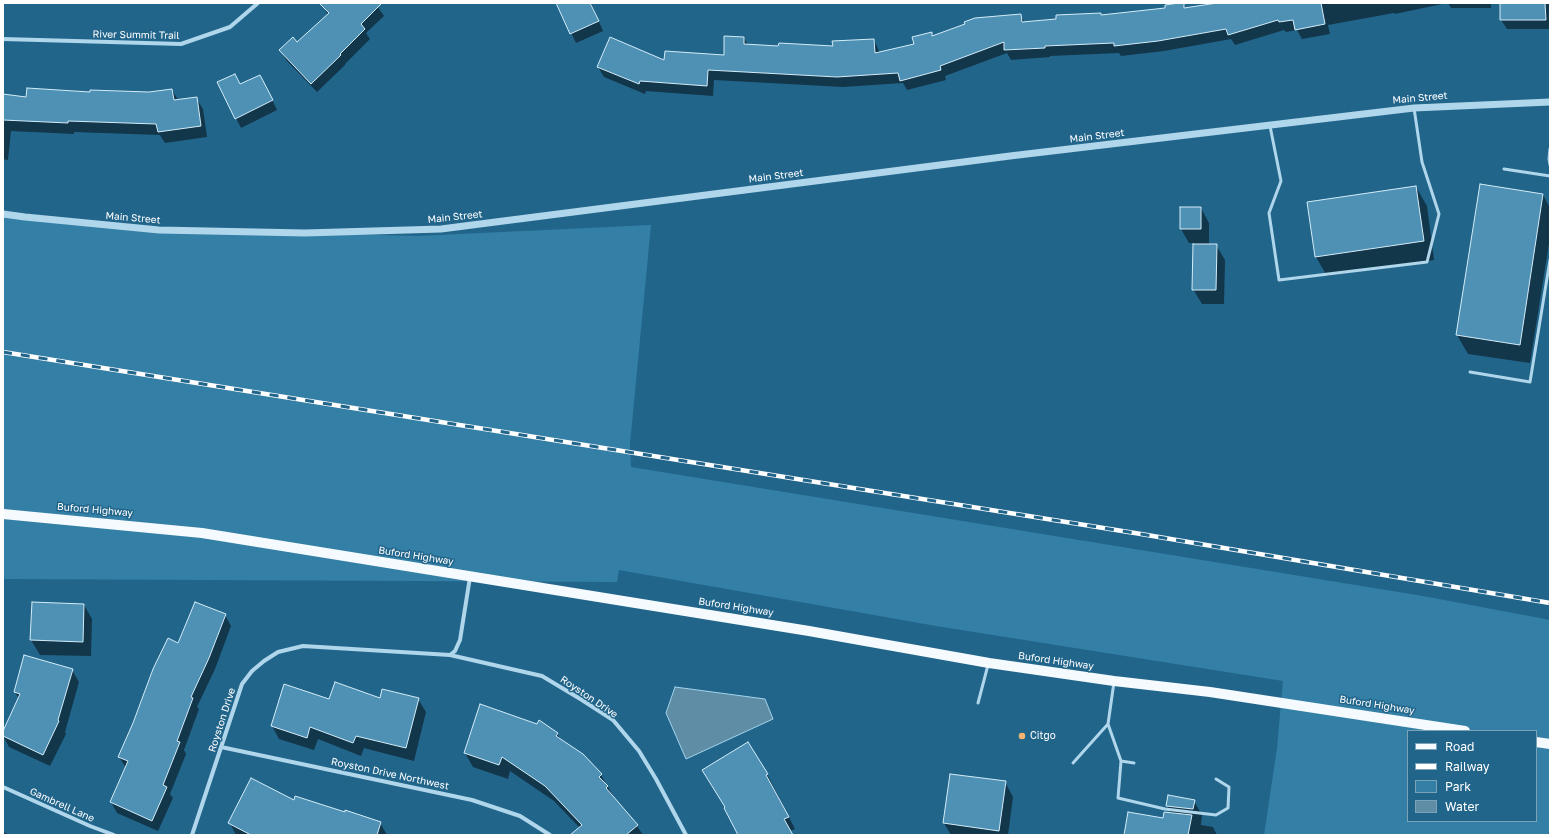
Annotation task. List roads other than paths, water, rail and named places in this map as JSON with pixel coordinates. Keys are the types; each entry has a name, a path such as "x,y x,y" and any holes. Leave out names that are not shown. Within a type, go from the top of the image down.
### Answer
{"main road":[{"name":"Buford Highway","path":"3,514 202,533 809,631 989,663 1114,681 1210,692 1458,730"},
{"path":"1537,742 1550,744"}],"street":[{"name":"River Summit Trail","path":"3,39 181,44 230,27 258,3"},
{"name":"Main Street","path":"3,214 159,230 305,233 441,229 1010,156 1414,108 1550,102"},
{"path":"450,655 455,651 460,640 470,577"},
{"name":"Royston Drive","path":"192,835 242,684 252,671 278,652 303,646 450,655 542,676 613,720 639,751 686,835"},
{"name":"Royston Drive Northwest","path":"221,747 472,800 520,816 550,835"},
{"name":"Gambrell Lane","path":"3,787 90,826 114,835"}],"lane":[{"path":"1270,125 1281,181 1269,213 1279,280 1427,262 1439,214 1422,162 1414,108"},
{"path":"1550,149 1550,165"},
{"path":"1504,169 1550,176"},
{"path":"1470,372 1530,382 1550,260"},
{"path":"978,703 989,663"},
{"path":"1114,681 1108,724 1121,761 1118,798 1165,809 1216,815 1228,808 1229,787 1216,779"},
{"path":"1073,763 1108,724"},
{"path":"1121,761 1134,763"}],"water":[{"path":"675,687 765,699 773,719 686,759 666,713"}],"railway":[{"path":"3,352 1141,534 1550,603"}],"place":[{"name":"Citgo","path":"1022,736"}]}
